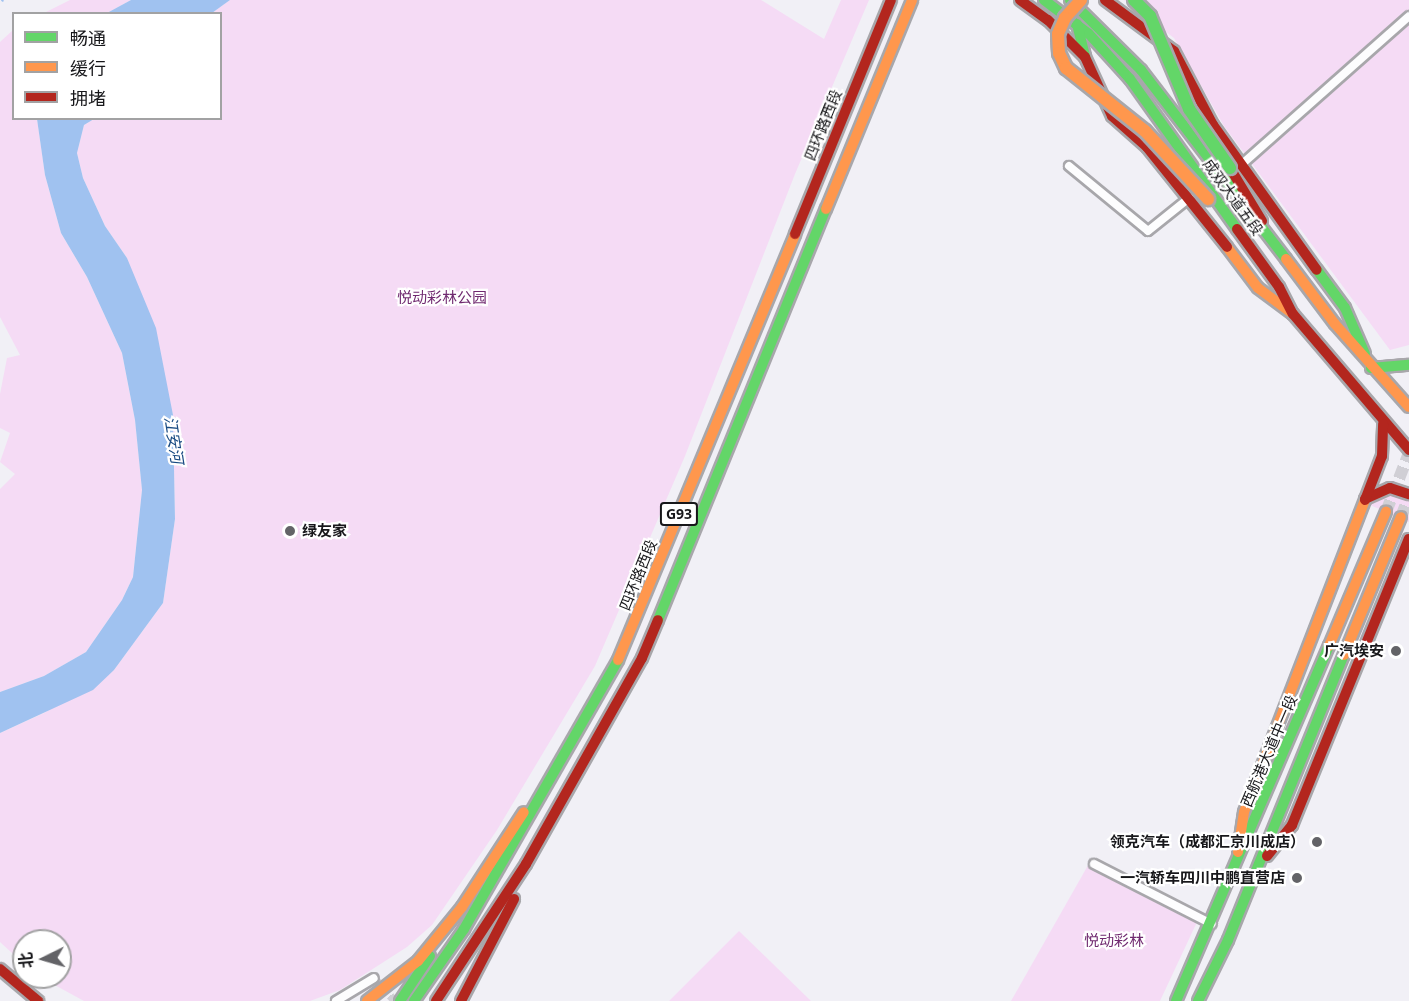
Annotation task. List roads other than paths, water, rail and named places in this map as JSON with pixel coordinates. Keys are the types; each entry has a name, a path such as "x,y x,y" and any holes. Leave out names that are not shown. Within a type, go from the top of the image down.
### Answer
{"main road":[{"name":"四环路西段","path":"414,1001 464,929 625,648 891,0"},
{"name":"G93","path":"436,1001 526,864 642,658 912,0"},
{"path":"1020,0 1048,20 1085,57"},
{"name":"成双大道五段","path":"1044,0 1077,24 1130,79 1279,287 1293,314 1383,424 1409,450"},
{"name":"成双大道五段","path":"1070,0 1141,70 1371,368 1407,406"},
{"path":"1081,0 1065,18 1058,34 1059,52 1066,68 1145,131 1185,169 1279,287"},
{"path":"1105,0 1174,51 1236,166 1275,246"},
{"path":"1134,0 1150,16 1189,108 1345,308 1371,368 1409,365"},
{"path":"1077,24 1085,57 1112,116 1147,147 1258,288 1293,314"},
{"path":"1235,872 1244,812 1382,456 1383,424"},
{"path":"1365,499 1390,488 1409,494"},
{"name":"西航港大道中一段","path":"1176,1001 1235,872 1386,512"},
{"path":"1198,1001 1258,866 1401,518"},
{"path":"1258,866 1292,825 1409,539"},
{"path":"400,1001 505,837 555,769"},
{"path":"461,1001 505,916 526,864"},
{"path":"367,1001 418,960 462,907"},
{"path":"449,1001 505,916"},
{"path":"0,969 32,998"}],"street":[{"path":"1236,166 1409,16"},
{"path":"1069,166 1148,231 1189,198"},
{"path":"1094,864 1212,924"},
{"path":"336,1001 374,978"},
{"path":"32,998 44,1001"}],"water":[{"path":"131,0 230,0 213,12 109,12"},
{"path":"37,120 92,120 84,125 77,153 83,178 105,226 127,258 156,328 173,415 175,519 163,603 114,670 93,690 0,733 0,692 44,676 86,652 122,600 133,577 142,490 135,420 122,353 87,277 61,233 45,175"}],"tunnel":[{"path":"1386,512 1409,453"},
{"path":"1401,517 1409,496"},
{"path":"374,978 395,1001"}],"place":[{"name":"绿友家","path":"290,531"},
{"name":"广汽埃安","path":"1396,651"},
{"name":"领克汽车（成都汇京川成店）","path":"1317,842"},
{"name":"一汽轿车四川中鹏直营店","path":"1297,878"}],"park label":[{"name":"悦动彩林公园","path":"442,298"},
{"name":"悦动彩林","path":"1114,941"}],"water label":[{"name":"江安河","path":"174,440"}]}
